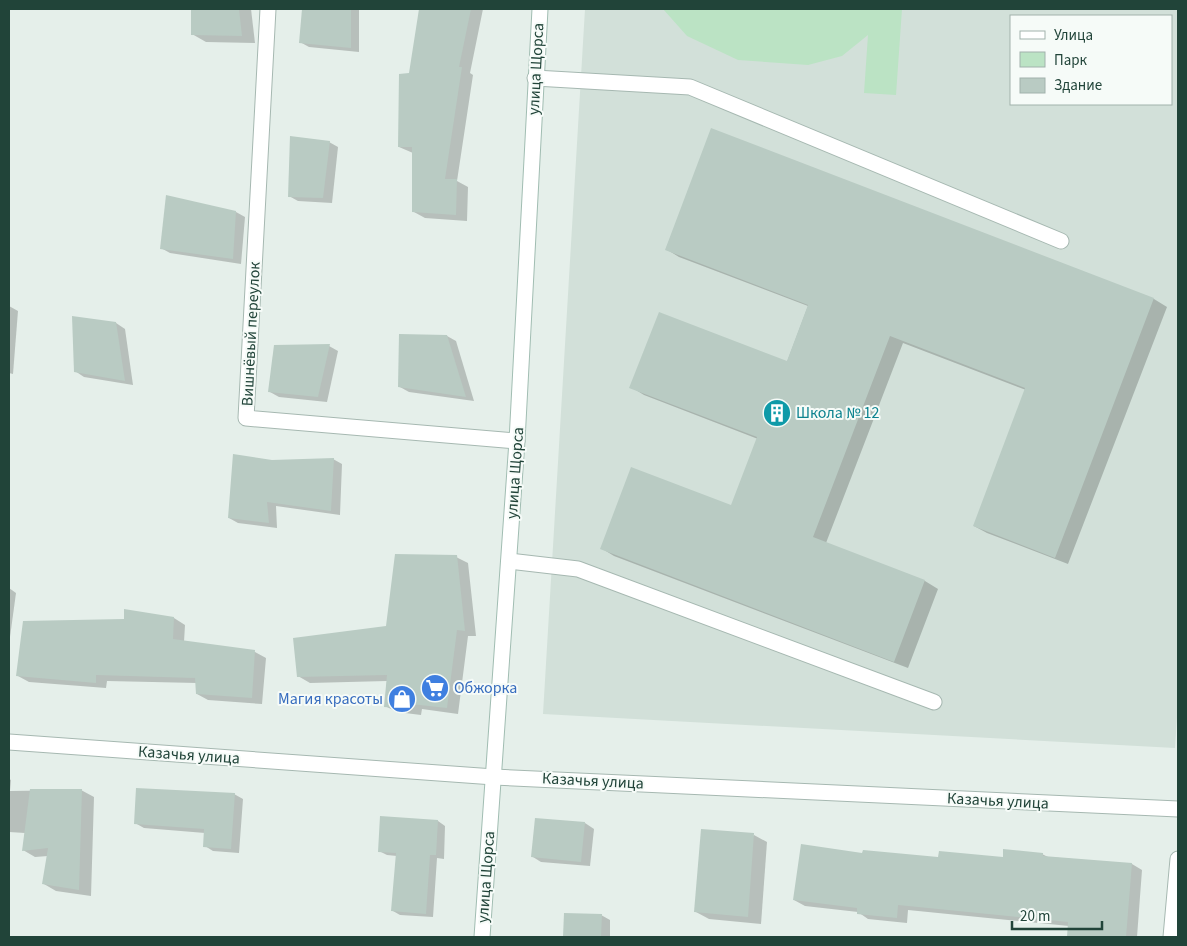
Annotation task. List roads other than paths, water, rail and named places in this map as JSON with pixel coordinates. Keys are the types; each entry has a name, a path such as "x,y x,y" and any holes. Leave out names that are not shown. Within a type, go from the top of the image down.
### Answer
{"street":[{"name":"Вишнёвый переулок","path":"268,9 246,418 517,441"},
{"name":"улица Щорса","path":"482,937 517,441 540,9"},
{"path":"535,78 690,87 1061,241"},
{"path":"509,561 578,569 934,702"},
{"name":"Казачья улица","path":"9,742 494,776 1178,809"},
{"path":"1171,937 1178,859"}],"place":[{"name":"Школа № 12","path":"777,413"},
{"name":"Обжорка","path":"435,688"},
{"name":"Магия красоты","path":"402,699"}]}
